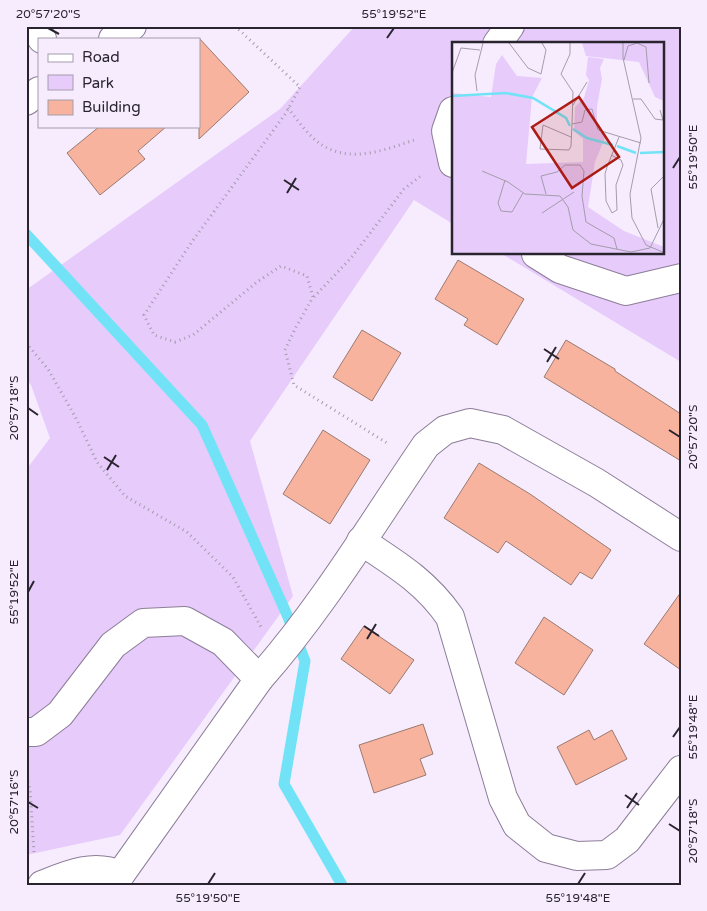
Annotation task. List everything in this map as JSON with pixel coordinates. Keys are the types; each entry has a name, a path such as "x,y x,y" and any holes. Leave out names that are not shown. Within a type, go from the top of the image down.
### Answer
{"street":[{"path":"33,26 41,38"},
{"path":"115,38 132,26"},
{"path":"498,42 510,26"},
{"path":"26,101 38,93"},
{"path":"538,255 560,269 626,291 681,278"},
{"path":"42,885 77,872 92,869 108,869 116,880 259,679 279,656 310,614 426,445 445,430 470,423 503,430 597,483 681,537"},
{"path":"361,541 416,578 437,599 450,617 503,798 517,825 546,848 577,856 608,855 628,840 681,770"},
{"path":"26,732 36,732 60,714 113,645 143,622 185,621 223,642 259,679"}],"path":[{"path":"235,26 300,87 288,108 191,243 144,315 154,335 175,342 193,335 257,282 281,266 307,276 313,297"},
{"path":"288,108 310,136 332,150 360,156 451,140"},
{"path":"415,461 294,385 285,350 313,297 351,258 404,189 451,140"},
{"path":"26,343 48,369 78,420 98,462 126,496 187,532 233,577 279,656"},
{"path":"26,777 30,788 35,863 42,885"}],"green space":[{"path":"355,26 681,26 681,362 504,255 664,255 664,42 452,42 452,223 414,200 250,441 293,596 120,835 26,855 26,470 50,438 31,385 26,379 26,290 280,109"}],"building":[{"path":"200,39 249,92 199,139 200,128"},
{"path":"98,128 165,128 138,151 145,159 100,195 67,153"},
{"path":"458,260 524,299 497,345 464,325 468,319 435,299"},
{"path":"362,330 401,353 372,401 333,377"},
{"path":"566,340 615,369 615,371 681,414 681,461 544,377"},
{"path":"323,430 370,460 330,524 283,494"},
{"path":"479,463 530,494 611,550 592,579 580,572 571,585 506,541 498,553 444,518"},
{"path":"681,592 681,670 644,644"},
{"path":"544,617 593,650 564,695 515,663"},
{"path":"364,626 414,660 390,694 341,659"},
{"path":"423,724 433,754 420,759 426,775 374,793 359,745"},
{"path":"589,730 594,740 612,730 627,759 576,785 557,747"}],"waterway":[{"path":"26,234 202,425 288,617 305,661 284,784 342,885"}]}
